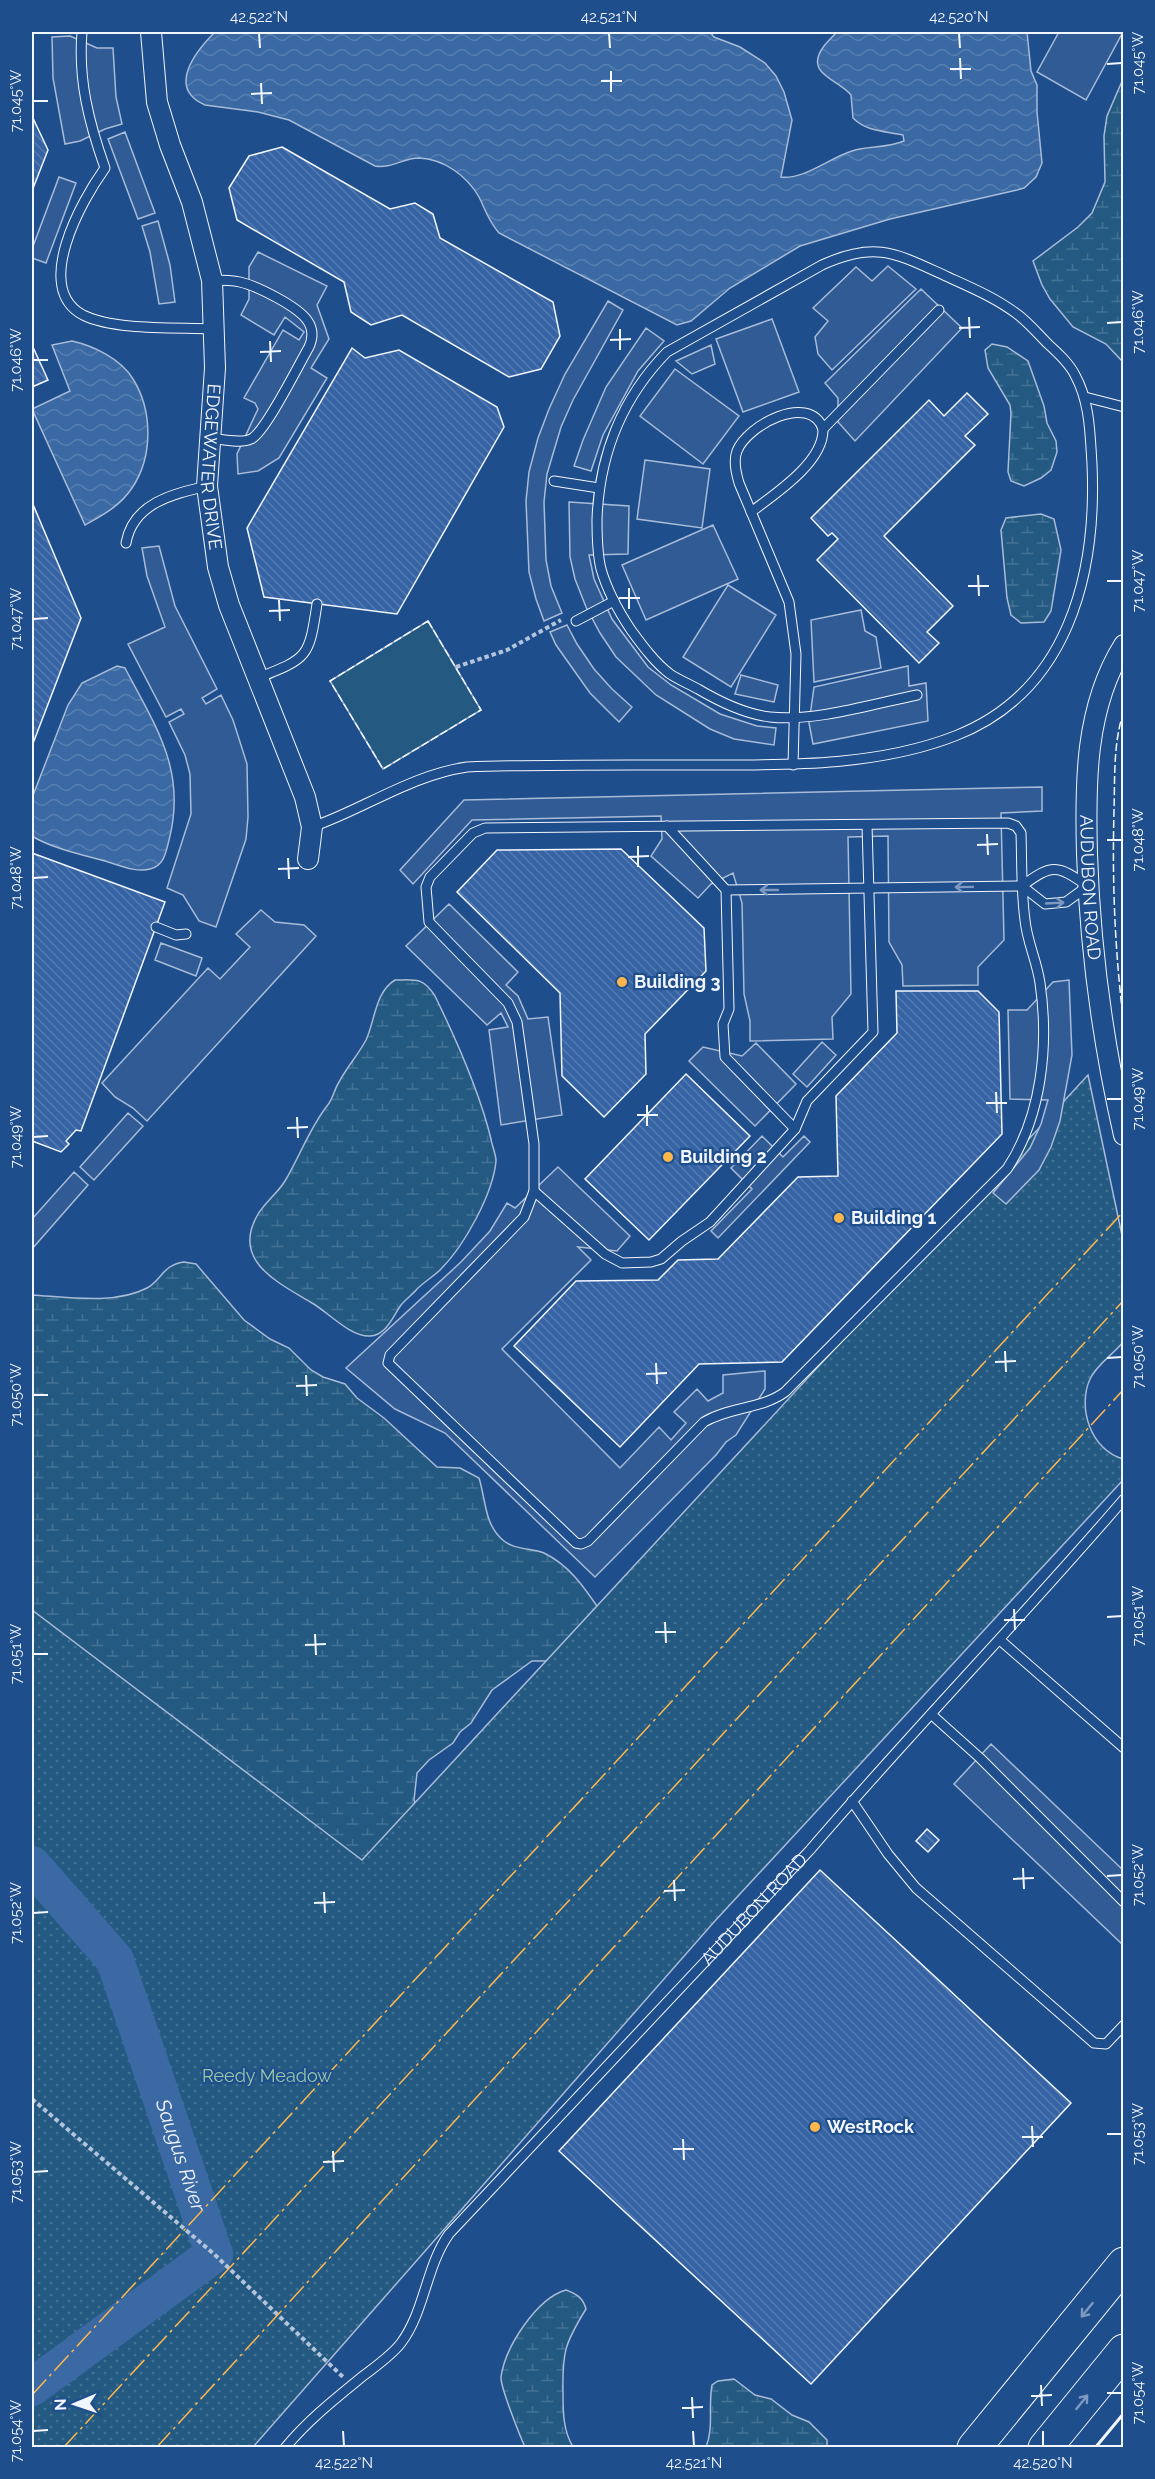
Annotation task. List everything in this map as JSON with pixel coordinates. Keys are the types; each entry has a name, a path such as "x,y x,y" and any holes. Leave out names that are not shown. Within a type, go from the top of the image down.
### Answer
{"highway":[{"path":"974,2448 1124,2264"},
{"path":"1045,2448 1124,2351"}],"street":[{"name":"EDGEWATER DRIVE","path":"151,32 157,102 199,224 212,280 215,368 208,438 207,486 214,547 223,586 305,796 312,827 308,859"},
{"name":"AUDUBON ROAD","path":"1124,645 1108,676 1100,699 1089,749 1086,815 1088,886 1098,990 1119,1091 1124,1135"}],"lane":[{"path":"82,32 81,67 86,108 105,168 92,187 63,254 60,277 63,290 76,309 97,319 148,326 215,329"},
{"path":"312,827 344,816 421,778 467,767 793,765 892,753 954,736 981,724 999,712 1040,676 1060,643 1080,592 1086,560 1093,484 1085,397 1073,371 1018,315 992,298 894,254 876,250 856,253 822,265 667,352 653,366 623,411 606,451 599,488 598,552 601,569 614,601 637,638 669,673 734,707 770,717 796,717 917,695"},
{"path":"208,438 245,440 257,435 267,423 309,347 312,333 304,316 272,296 242,282 212,280"},
{"path":"751,512 807,465 819,448 823,429 939,310"},
{"path":"1085,397 1124,407"},
{"path":"793,765 796,654 789,602 739,483 735,467 737,452 742,442 768,421 786,415 812,415 819,420 823,429"},
{"path":"554,481 599,488"},
{"path":"126,543 133,524 150,507 171,494 207,486"},
{"path":"576,621 614,601"},
{"path":"258,678 294,663 303,656 311,642 317,604"},
{"path":"1014,824 1021,833 1026,931 1040,982 1043,1016 1039,1090 1029,1126 1016,1157 1007,1169 785,1392 772,1400 714,1417 700,1425 588,1541 581,1544 574,1541 388,1363 390,1355 524,1217 534,1191 531,1119 517,1022 508,1003 429,922 427,916 428,881 471,836 482,829 867,825 1014,824"},
{"path":"534,1191 605,1254 622,1263 651,1262 661,1259 710,1222 795,1129 807,1101 873,1032 867,825"},
{"path":"667,826 726,890 729,1009 723,1024 724,1055 728,1063 795,1129"},
{"path":"726,890 868,890 1022,886 1043,871 1064,870 1088,886 1066,903 1045,904 1022,886"},
{"path":"156,927 176,935 186,934"},
{"name":"AUDUBON ROAD","path":"285,2448 322,2409 396,2348 408,2332 441,2247 449,2234 810,1850 1124,1499"},
{"path":"1000,1640 1124,1748"},
{"path":"932,1715 980,1758 1124,1902"},
{"path":"852,1801 888,1854 916,1888 1094,2043 1106,2044 1124,2025"}],"path":[{"path":"456,667 507,650 563,619"},
{"path":"32,2099 214,2254 352,2385"}],"green space":[{"path":"1123,79 1123,362 1106,344 1073,327 1050,299 1033,261 1078,227 1092,213 1105,182 1104,136 1107,116"},
{"path":"992,344 1007,347 1028,361 1044,406 1047,423 1056,441 1057,452 1051,470 1024,486 1011,481 1008,472 1010,405 988,368 985,350"},
{"path":"1041,514 1054,519 1061,550 1051,611 1044,622 1021,623 1011,615 1007,598 1001,530 1006,518"},
{"path":"428,621 481,710 383,769 330,681"},
{"path":"395,980 423,983 435,996 474,1084 496,1161 494,1174 483,1204 459,1247 441,1269 403,1303 385,1329 370,1336 355,1333 274,1279 255,1259 250,1246 251,1232 257,1216 285,1181 315,1124 331,1100 337,1085 366,1040 379,999 388,985"},
{"name":"Reedy Meadow","path":"1088,1075 1123,1240 1124,1341 1101,1364 1090,1379 1086,1390 1086,1415 1095,1437 1103,1447 1123,1459 1123,1480 714,1922 253,2447 32,2447 32,1610 362,1860"},
{"path":"184,1262 196,1264 244,1320 270,1339 289,1348 311,1370 323,1377 345,1384 357,1398 384,1418 437,1467 460,1468 479,1478 489,1520 497,1535 508,1544 544,1553 553,1558 582,1585 599,1609 556,1661 532,1661 492,1690 471,1723 460,1732 453,1743 429,1760 417,1773 414,1800 418,1808 450,1809 32,2065 32,1295 90,1299 120,1297 147,1288 171,1266"},
{"path":"566,2290 579,2297 586,2309 569,2340 563,2367 564,2421 573,2447 525,2447 502,2382 504,2365 524,2325 544,2303"},
{"path":"734,2379 755,2395 771,2399 792,2415 809,2422 827,2440 827,2447 706,2447 710,2432 712,2385 718,2381"}],"shaded area":[{"path":"1059,32 1123,32 1086,100 1037,72"},
{"path":"70,36 97,48 113,48 116,97 122,124 80,141 65,144 53,78 52,37"},
{"path":"125,132 155,213 138,219 108,139"},
{"path":"59,177 76,183 46,263 32,258 32,249"},
{"path":"158,221 170,265 175,302 159,304 150,252 142,226"},
{"path":"258,252 327,286 317,305 329,339 311,368 327,378 279,458 258,471 238,474 237,454 258,409 255,403 244,398 283,330 299,340 304,332 285,317 274,335 241,315 249,299 249,267"},
{"path":"888,266 916,289 832,370 818,354 815,337 828,321 813,308 856,267 872,281"},
{"path":"921,289 962,328 855,441 838,422 838,398 825,383"},
{"path":"608,301 623,310 573,400 561,427 547,474 544,502 546,560 551,586 562,613 544,621 529,572 526,501 529,472 538,438 565,374"},
{"path":"772,319 799,392 743,412 716,339"},
{"path":"646,328 664,341 638,371 603,435 591,471 574,466 606,387"},
{"path":"711,345 715,364 692,374 676,361"},
{"path":"675,369 739,416 703,464 640,416"},
{"path":"645,460 710,469 702,528 637,519"},
{"path":"569,502 629,506 628,554 589,555 594,579 612,619 648,667 671,685 720,714 757,726 776,728 774,745 734,739 710,729 656,695 616,657 586,607 575,579 570,557"},
{"path":"713,525 738,579 646,620 622,565"},
{"path":"159,546 175,606 217,689 202,698 206,704 221,695 233,720 247,764 246,839 216,927 199,921 183,895 167,888 191,814 190,774 185,755 169,722 184,714 181,709 166,717 128,644 165,627 147,576 142,548"},
{"path":"728,585 776,615 731,687 683,657"},
{"path":"861,610 865,631 876,637 881,668 814,682 811,620"},
{"path":"567,625 594,669 632,707 619,722 590,693 556,645 550,632"},
{"path":"908,666 909,686 926,683 928,721 813,744 809,723 814,687"},
{"path":"741,675 778,685 774,702 735,694"},
{"path":"1042,787 1042,811 1001,813 1004,940 978,967 978,985 903,986 902,965 889,942 888,836 848,837 851,994 832,1017 833,1039 750,1041 750,1021 744,994 742,903 733,873 711,884 698,898 651,856 662,839 661,816 472,820 413,884 400,870 464,800"},
{"path":"449,904 518,972 506,985 518,996 528,1019 548,1017 562,1115 501,1125 489,1030 508,1027 501,1013 487,1025 406,946"},
{"path":"261,910 275,922 304,925 316,936 147,1121 133,1108 115,1097 102,1083 208,968 220,979 250,947 236,934"},
{"path":"161,943 202,958 196,976 155,960"},
{"path":"1069,980 1072,1055 1060,1121 1051,1147 1039,1170 1006,1204 993,1193 1030,1148 1041,1124 1048,1100 1010,1099 1008,1010 1027,1010 1053,982"},
{"path":"822,1042 836,1055 807,1087 793,1074"},
{"path":"756,1043 796,1084 755,1126 689,1061 703,1047 742,1056"},
{"path":"128,1113 143,1126 94,1180 80,1167"},
{"path":"762,1136 783,1157 804,1136 810,1142 718,1238 711,1231 752,1189 731,1168"},
{"path":"558,1167 630,1236 617,1251 578,1247 591,1260 502,1349 620,1468 659,1427 671,1440 686,1423 674,1412 697,1389 708,1401 723,1393 723,1375 765,1371 765,1389 736,1435 726,1442 716,1455 595,1577 445,1433 395,1409 346,1368 461,1262 490,1231 507,1203 515,1208"},
{"path":"74,1172 88,1185 32,1249 32,1219"},
{"path":"991,1744 1123,1870 1123,1945 954,1784"}],"water":[{"path":"215,32 710,32 714,37 740,47 765,63 776,76 784,92 792,120 781,177 790,177 808,172 852,151 904,141 903,135 883,132 858,123 853,118 851,95 820,70 819,55 837,32 1027,32 1031,71 1037,85 1042,163 1036,177 1024,188 890,219 800,246 730,288 691,321 677,325 499,233 474,189 446,165 419,158 381,167 375,166 289,120 258,112 205,105 193,98 187,89 188,69 200,49"},
{"path":"72,341 106,354 122,365 140,392 147,419 148,434 144,462 132,488 117,505 85,525 32,409 70,391 52,345"},
{"path":"117,666 125,668 157,730 171,771 174,792 174,815 165,854 158,865 145,870 128,868 67,851 32,836 32,798 68,705 82,683"}],"building":[{"path":"32,116 48,150 32,191"},
{"path":"282,147 390,209 415,203 433,214 440,238 553,302 560,336 541,369 509,377 402,315 371,325 351,312 344,282 237,220 229,188 249,156"},
{"path":"32,345 48,380 32,387"},
{"path":"352,348 365,358 399,350 497,407 504,427 397,614 264,597 247,528"},
{"path":"967,393 988,414 965,436 975,445 884,536 953,606 927,632 939,643 919,663 817,560 838,539 832,533 828,536 811,518 929,400 944,416"},
{"path":"32,502 81,618 32,746"},
{"name":"Building 3","path":"621,849 704,928 706,971 645,1034 646,1074 604,1117 562,1076 560,993 457,892 497,850"},
{"path":"32,853 165,902 81,1131 76,1130 66,1141 69,1144 61,1152 32,1141"},
{"name":"Building 1","path":"896,991 978,991 999,1012 1002,1134 782,1362 699,1364 620,1447 514,1346 576,1281 658,1280 678,1260 718,1259 798,1177 838,1176 836,1096 897,1033"},
{"name":"Building 2","path":"686,1074 750,1136 649,1240 585,1179"},
{"path":"927,1829 939,1840 928,1852 916,1841"},
{"name":"WestRock","path":"820,1870 1071,2103 811,2384 559,2151"}],"waterway":[{"name":"Saugus River","path":"32,1865 115,1960 214,2254 32,2387"}],"fence":[{"path":"428,621 481,710 383,769 330,681 428,621"},
{"path":"1124,711 1115,760 1113,865 1116,945 1124,1025"}],"wall":[{"path":"1095,2448 1124,2413"}],"power":[{"path":"32,2395 1124,1211"},
{"path":"63,2448 1124,1300"},
{"path":"156,2448 1124,1389"}],"place":[{"name":"Building 3","path":"622,982"},
{"name":"Building 2","path":"668,1157"},
{"name":"Building 1","path":"839,1218"},
{"name":"WestRock","path":"815,2127"}]}
